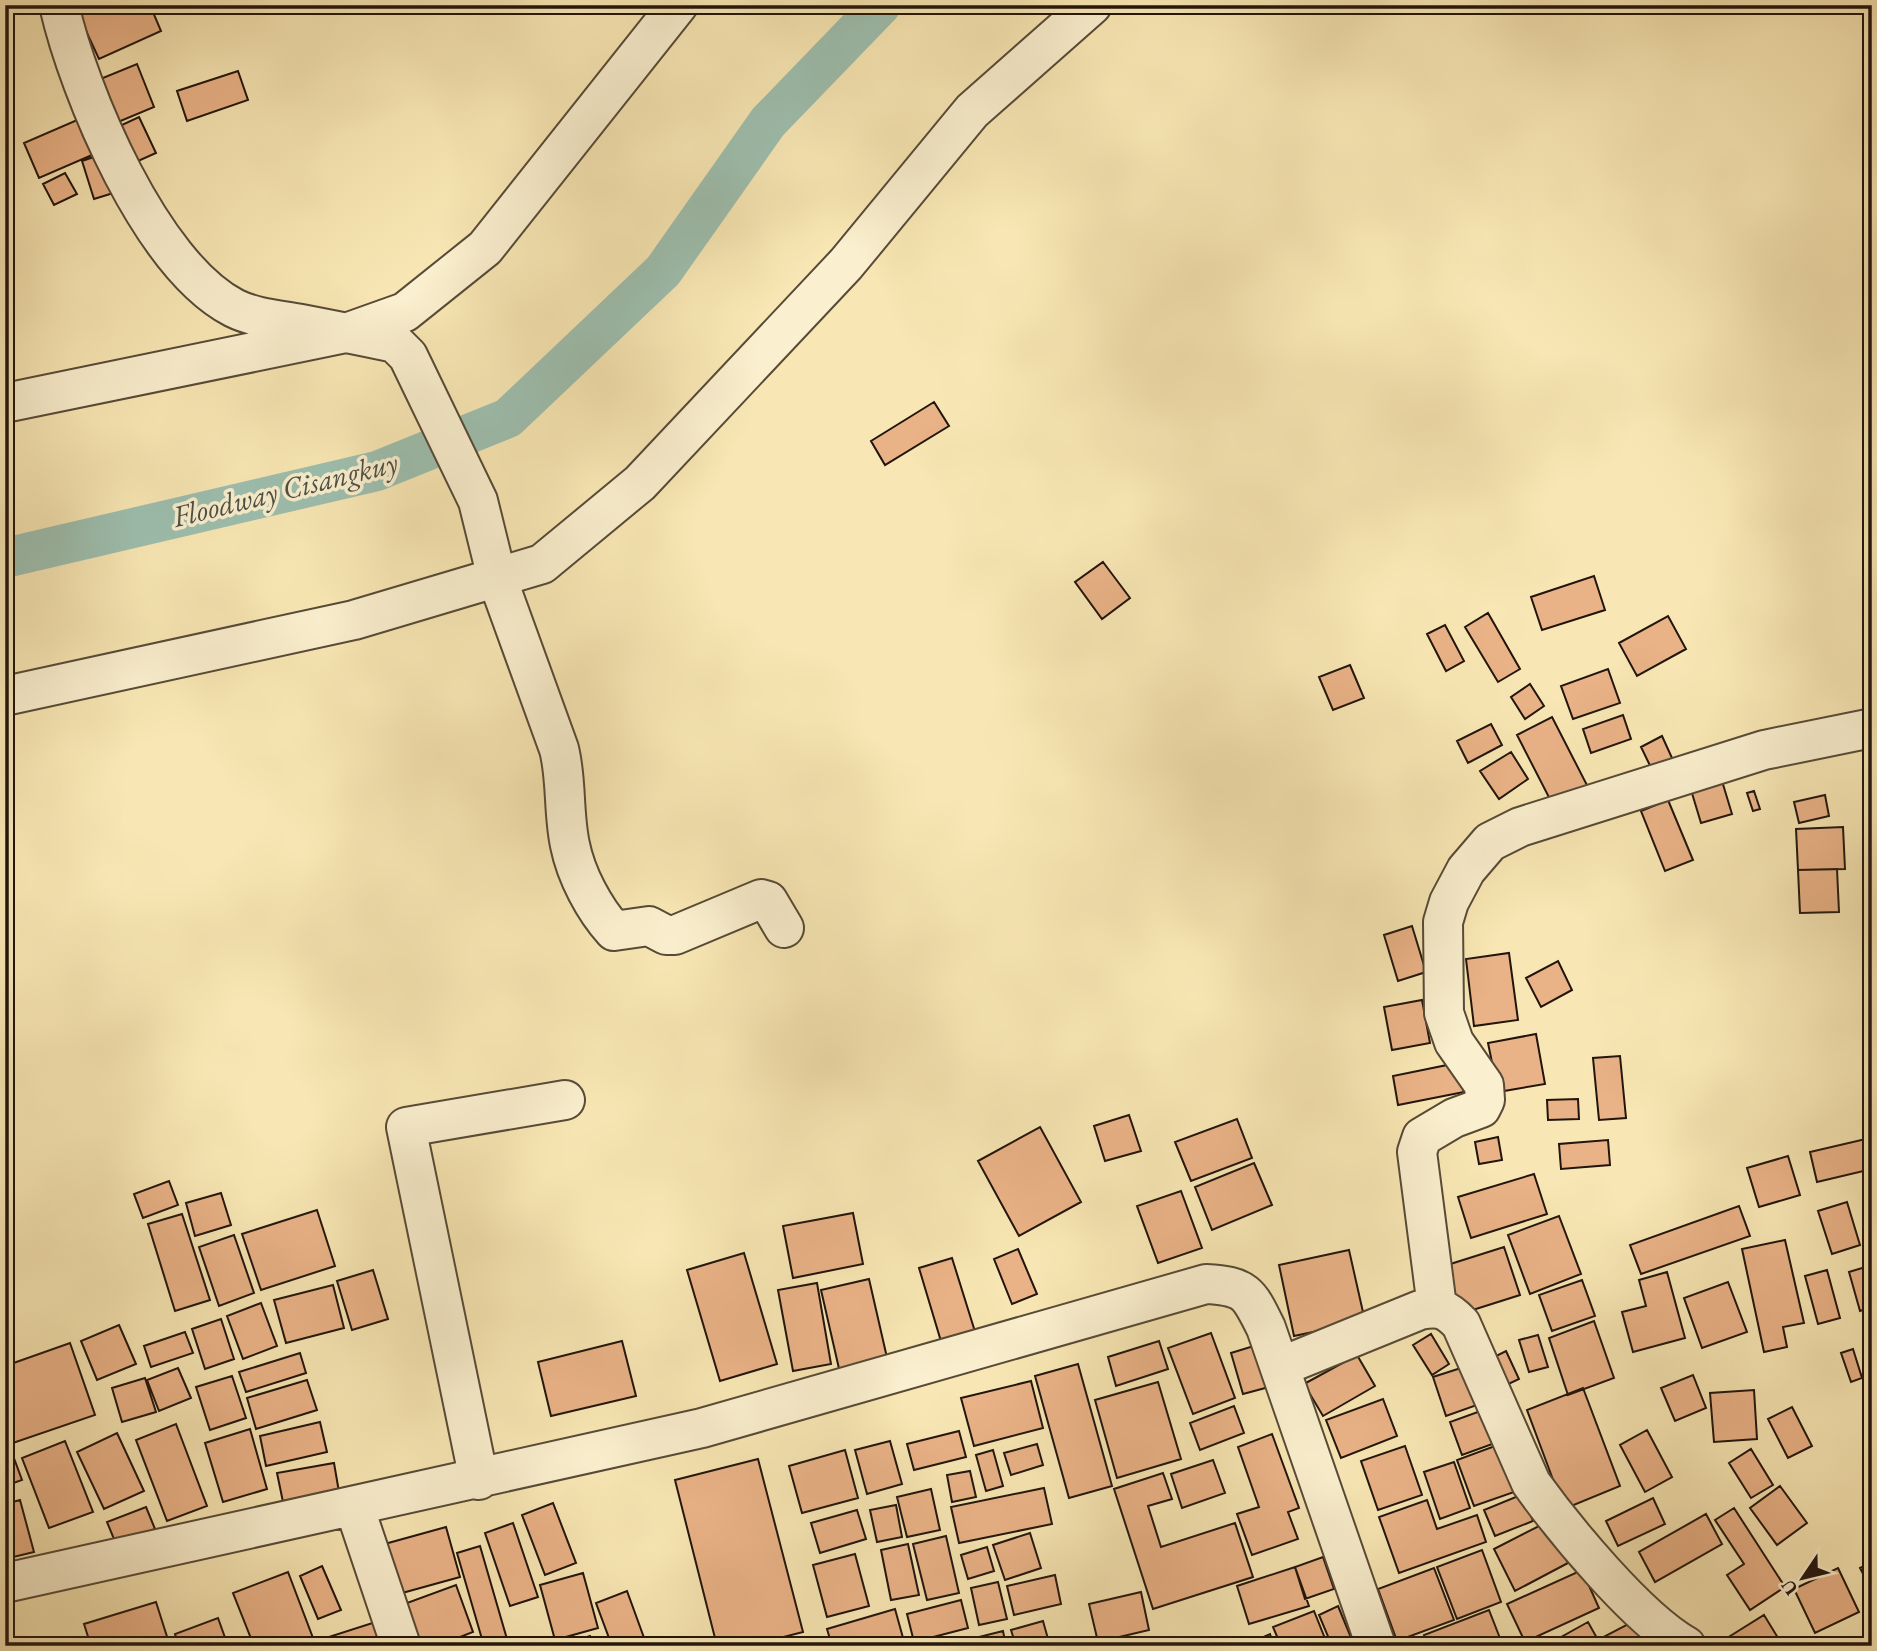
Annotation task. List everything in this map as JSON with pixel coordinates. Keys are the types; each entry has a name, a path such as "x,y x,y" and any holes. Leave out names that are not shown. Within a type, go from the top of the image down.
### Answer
{"street":[{"path":"59,5 91,103 120,171 178,263 233,307 260,317 395,343 408,356 478,501 497,578 559,749 564,768 570,845 581,878 606,923 614,931 649,926 666,935 675,935 761,899 768,901 784,928"},
{"path":"5,403 346,333 405,312 485,248 678,5"},
{"path":"5,696 354,621 542,564 640,484 846,264 972,111 1092,5"},
{"path":"1437,1307 1417,1152 1422,1137 1454,1118 1480,1108 1485,1100 1484,1085 1454,1042 1444,1013 1443,922 1449,902 1478,856 1520,827 1764,750 1872,728"},
{"path":"479,1480 406,1127 565,1100"},
{"path":"5,1583 649,1441 820,1396 1206,1284 1232,1286 1244,1291 1252,1299 1280,1367 1377,1646"},
{"path":"1280,1367 1420,1310 1437,1307 1450,1312 1461,1324 1531,1483 1546,1504 1642,1610 1686,1646"},
{"path":"354,1506 401,1646"}],"building":[{"path":"74,5 150,5 161,31 99,59"},
{"path":"137,64 154,107 111,125 93,82"},
{"path":"238,71 248,100 187,121 177,91"},
{"path":"84,117 99,152 39,178 24,143"},
{"path":"139,117 156,153 127,166 111,130"},
{"path":"111,151 123,190 94,199 82,161"},
{"path":"65,173 77,194 54,205 43,184"},
{"path":"934,402 949,426 885,465 871,441"},
{"path":"1103,562 1130,598 1102,619 1075,582"},
{"path":"1594,576 1605,610 1542,630 1531,597"},
{"path":"1488,613 1520,669 1498,682 1465,627"},
{"path":"1668,616 1686,649 1637,676 1619,643"},
{"path":"1445,625 1464,661 1446,671 1427,634"},
{"path":"1350,665 1364,698 1333,710 1319,677"},
{"path":"1608,669 1620,703 1573,719 1561,686"},
{"path":"1530,684 1544,706 1525,719 1511,697"},
{"path":"1623,715 1631,739 1591,753 1583,729"},
{"path":"1552,717 1591,793 1556,811 1517,735"},
{"path":"1491,724 1502,745 1468,763 1457,741"},
{"path":"1662,736 1677,769 1657,780 1641,747"},
{"path":"1511,752 1528,779 1499,799 1480,771"},
{"path":"1719,771 1732,814 1701,823 1688,780"},
{"path":"1754,791 1760,809 1753,811 1747,793"},
{"path":"1825,795 1829,816 1799,823 1794,802"},
{"path":"1668,800 1693,860 1665,871 1641,811"},
{"path":"1843,827 1845,869 1798,870 1796,829"},
{"path":"1837,869 1839,912 1800,913 1798,870"},
{"path":"1412,926 1426,972 1398,981 1384,935"},
{"path":"1509,953 1518,1020 1474,1026 1466,959"},
{"path":"1558,961 1572,990 1541,1007 1526,978"},
{"path":"1422,1000 1430,1043 1392,1050 1384,1007"},
{"path":"1536,1034 1545,1084 1498,1092 1488,1043"},
{"path":"1620,1056 1626,1118 1599,1120 1593,1058"},
{"path":"1457,1063 1464,1092 1398,1105 1393,1076"},
{"path":"1578,1099 1579,1119 1548,1120 1547,1100"},
{"path":"1129,1115 1141,1151 1105,1161 1094,1126"},
{"path":"1237,1119 1252,1158 1191,1181 1175,1142"},
{"path":"1040,1127 1081,1202 1019,1236 978,1161"},
{"path":"1498,1137 1502,1160 1479,1164 1475,1142"},
{"path":"1870,1138 1872,1169 1817,1182 1810,1152"},
{"path":"1608,1140 1610,1165 1561,1169 1559,1144"},
{"path":"1788,1156 1800,1195 1759,1207 1747,1168"},
{"path":"1254,1163 1272,1205 1212,1230 1195,1187"},
{"path":"1534,1174 1547,1214 1471,1238 1458,1197"},
{"path":"169,1181 178,1205 143,1218 134,1194"},
{"path":"1181,1191 1202,1248 1158,1263 1137,1206"},
{"path":"221,1193 231,1225 195,1236 186,1203"},
{"path":"1847,1202 1860,1245 1832,1254 1818,1211"},
{"path":"1739,1206 1750,1236 1641,1274 1630,1245"},
{"path":"317,1210 335,1266 261,1290 242,1234"},
{"path":"853,1213 863,1264 793,1278 783,1226"},
{"path":"182,1214 210,1300 175,1311 148,1224"},
{"path":"1559,1216 1581,1274 1530,1294 1508,1235"},
{"path":"234,1235 254,1293 219,1306 199,1247"},
{"path":"1785,1240 1804,1323 1783,1327 1787,1347 1764,1352 1742,1249"},
{"path":"1504,1247 1520,1295 1457,1315 1441,1267"},
{"path":"1018,1249 1037,1294 1012,1304 994,1259"},
{"path":"1349,1250 1365,1321 1294,1336 1279,1265"},
{"path":"744,1253 777,1364 720,1381 687,1270"},
{"path":"952,1258 977,1338 943,1348 919,1268"},
{"path":"1872,1265 1872,1307 1860,1311 1849,1272"},
{"path":"373,1270 388,1319 352,1330 337,1281"},
{"path":"1827,1270 1840,1318 1818,1324 1805,1276"},
{"path":"1667,1272 1685,1338 1633,1352 1622,1312 1646,1306 1639,1280"},
{"path":"869,1279 888,1362 840,1373 821,1290"},
{"path":"1582,1280 1595,1316 1552,1331 1539,1295"},
{"path":"1728,1282 1747,1332 1702,1348 1684,1298"},
{"path":"817,1283 831,1364 793,1371 778,1290"},
{"path":"333,1285 344,1328 286,1343 274,1300"},
{"path":"261,1303 277,1346 243,1359 227,1316"},
{"path":"221,1319 234,1359 205,1369 192,1329"},
{"path":"1594,1321 1614,1378 1568,1395 1549,1338"},
{"path":"119,1325 136,1364 97,1380 81,1341"},
{"path":"185,1332 193,1353 151,1367 144,1346"},
{"path":"1211,1333 1235,1398 1193,1414 1168,1348"},
{"path":"1431,1334 1449,1364 1432,1375 1413,1345"},
{"path":"1538,1335 1548,1367 1529,1372 1519,1340"},
{"path":"622,1341 636,1396 551,1416 538,1362"},
{"path":"1159,1341 1168,1369 1116,1386 1108,1357"},
{"path":"70,1343 95,1415 10,1444 5,1430 5,1366"},
{"path":"1257,1345 1269,1387 1243,1394 1231,1353"},
{"path":"1853,1349 1862,1378 1851,1382 1841,1353"},
{"path":"1506,1351 1519,1379 1500,1388 1488,1360"},
{"path":"300,1353 306,1373 246,1392 239,1372"},
{"path":"1357,1355 1375,1386 1323,1416 1304,1384"},
{"path":"1078,1364 1112,1486 1069,1498 1035,1376"},
{"path":"1464,1367 1477,1405 1446,1416 1433,1377"},
{"path":"178,1368 191,1398 159,1411 147,1380"},
{"path":"1693,1375 1706,1408 1675,1421 1661,1388"},
{"path":"232,1376 246,1418 210,1430 196,1387"},
{"path":"145,1378 156,1412 122,1422 112,1388"},
{"path":"307,1380 317,1410 256,1429 247,1398"},
{"path":"1031,1381 1043,1428 974,1446 961,1398"},
{"path":"1158,1382 1181,1459 1117,1478 1095,1400"},
{"path":"1583,1388 1620,1486 1564,1509 1527,1410"},
{"path":"1754,1390 1757,1439 1714,1442 1710,1393"},
{"path":"1383,1399 1397,1436 1341,1458 1326,1420"},
{"path":"1234,1406 1244,1433 1200,1450 1190,1423"},
{"path":"1792,1407 1812,1446 1788,1458 1768,1419"},
{"path":"1486,1409 1498,1442 1462,1455 1450,1422"},
{"path":"320,1422 327,1452 266,1466 260,1436"},
{"path":"176,1424 207,1506 167,1521 136,1440"},
{"path":"250,1429 267,1489 223,1502 205,1443"},
{"path":"1647,1430 1672,1477 1645,1492 1620,1445"},
{"path":"959,1431 966,1457 914,1470 907,1444"},
{"path":"117,1433 144,1491 104,1509 77,1452"},
{"path":"5,1434 22,1480 5,1486"},
{"path":"1272,1434 1299,1508 1288,1512 1298,1539 1252,1555 1237,1514 1259,1507 1238,1447"},
{"path":"65,1441 93,1512 49,1528 22,1458"},
{"path":"890,1441 902,1484 867,1494 855,1450"},
{"path":"1503,1443 1520,1490 1474,1506 1457,1460"},
{"path":"1037,1444 1043,1465 1011,1475 1004,1453"},
{"path":"1405,1446 1422,1495 1378,1510 1361,1461"},
{"path":"1751,1449 1773,1485 1751,1498 1729,1463"},
{"path":"845,1450 858,1498 802,1513 789,1466"},
{"path":"993,1450 1003,1486 986,1491 976,1455"},
{"path":"758,1459 803,1632 748,1646 717,1646 675,1480"},
{"path":"1213,1460 1225,1493 1182,1508 1171,1474"},
{"path":"1454,1462 1470,1508 1440,1519 1424,1472"},
{"path":"334,1463 339,1492 283,1502 277,1473"},
{"path":"970,1471 976,1497 952,1502 947,1475"},
{"path":"1163,1473 1172,1499 1148,1506 1161,1547 1235,1523 1253,1577 1153,1609 1114,1489"},
{"path":"1780,1486 1807,1523 1777,1545 1750,1508"},
{"path":"1044,1488 1052,1524 959,1543 951,1507"},
{"path":"931,1489 940,1530 907,1537 897,1497"},
{"path":"1523,1494 1533,1521 1495,1536 1484,1510"},
{"path":"1653,1498 1665,1524 1618,1546 1606,1521"},
{"path":"20,1500 34,1552 5,1559 5,1504"},
{"path":"1427,1500 1437,1529 1477,1515 1486,1542 1399,1573 1379,1517"},
{"path":"553,1503 576,1563 545,1575 522,1515"},
{"path":"896,1505 902,1537 877,1542 870,1510"},
{"path":"146,1507 155,1529 116,1544 107,1522"},
{"path":"1734,1508 1785,1587 1750,1610 1727,1575 1744,1564 1715,1520"},
{"path":"857,1510 866,1539 820,1553 811,1523"},
{"path":"1706,1514 1722,1544 1655,1582 1639,1552"},
{"path":"1547,1522 1568,1563 1515,1591 1494,1549"},
{"path":"513,1523 538,1597 510,1606 485,1533"},
{"path":"446,1527 460,1577 395,1595 381,1545"},
{"path":"1030,1533 1041,1568 1005,1580 993,1545"},
{"path":"946,1536 959,1593 927,1600 913,1544"},
{"path":"908,1544 919,1595 891,1600 881,1550"},
{"path":"480,1546 509,1646 484,1646 457,1553"},
{"path":"987,1547 994,1571 968,1579 961,1555"},
{"path":"1482,1550 1501,1602 1457,1619 1437,1567"},
{"path":"855,1554 869,1606 827,1617 813,1565"},
{"path":"1323,1557 1334,1589 1305,1599 1295,1567"},
{"path":"1872,1562 1872,1591 1860,1568"},
{"path":"322,1566 341,1610 318,1619 300,1576"},
{"path":"1295,1567 1309,1606 1249,1624 1237,1586"},
{"path":"1434,1568 1454,1620 1397,1641 1378,1589"},
{"path":"1838,1568 1859,1612 1815,1633 1794,1589"},
{"path":"1582,1570 1599,1608 1525,1642 1507,1604"},
{"path":"288,1572 313,1638 294,1646 254,1646 233,1593"},
{"path":"583,1573 598,1628 555,1640 540,1585"},
{"path":"1055,1575 1061,1604 1014,1615 1007,1586"},
{"path":"998,1582 1007,1619 979,1625 971,1588"},
{"path":"456,1585 473,1632 437,1646 410,1646 396,1607"},
{"path":"627,1591 647,1646 612,1646 596,1603"},
{"path":"1141,1592 1149,1630 1098,1642 1089,1604"},
{"path":"961,1600 968,1628 914,1642 907,1614"},
{"path":"156,1602 170,1646 91,1646 84,1624"},
{"path":"1338,1606 1352,1640 1332,1646 1319,1615"},
{"path":"895,1609 905,1645 832,1646 827,1629"},
{"path":"1489,1610 1503,1646 1428,1646 1424,1635"},
{"path":"1314,1611 1328,1646 1281,1646 1273,1627"},
{"path":"1764,1615 1783,1646 1732,1646 1727,1638"},
{"path":"218,1618 228,1646 179,1646 175,1634"},
{"path":"385,1619 393,1646 315,1646 313,1642"},
{"path":"1043,1621 1050,1646 1016,1646 1011,1630"},
{"path":"1634,1621 1647,1646 1545,1646 1588,1622 1598,1640"},
{"path":"1003,1631 1006,1646 964,1646 963,1641"},
{"path":"1270,1634 1274,1646 1254,1646 1252,1642"},
{"path":"590,1636 594,1646 559,1646"}],"waterway":[{"name":"Floodway Cisangkuy","path":"5,558 377,471 508,418 663,271 768,122 881,5"}]}
